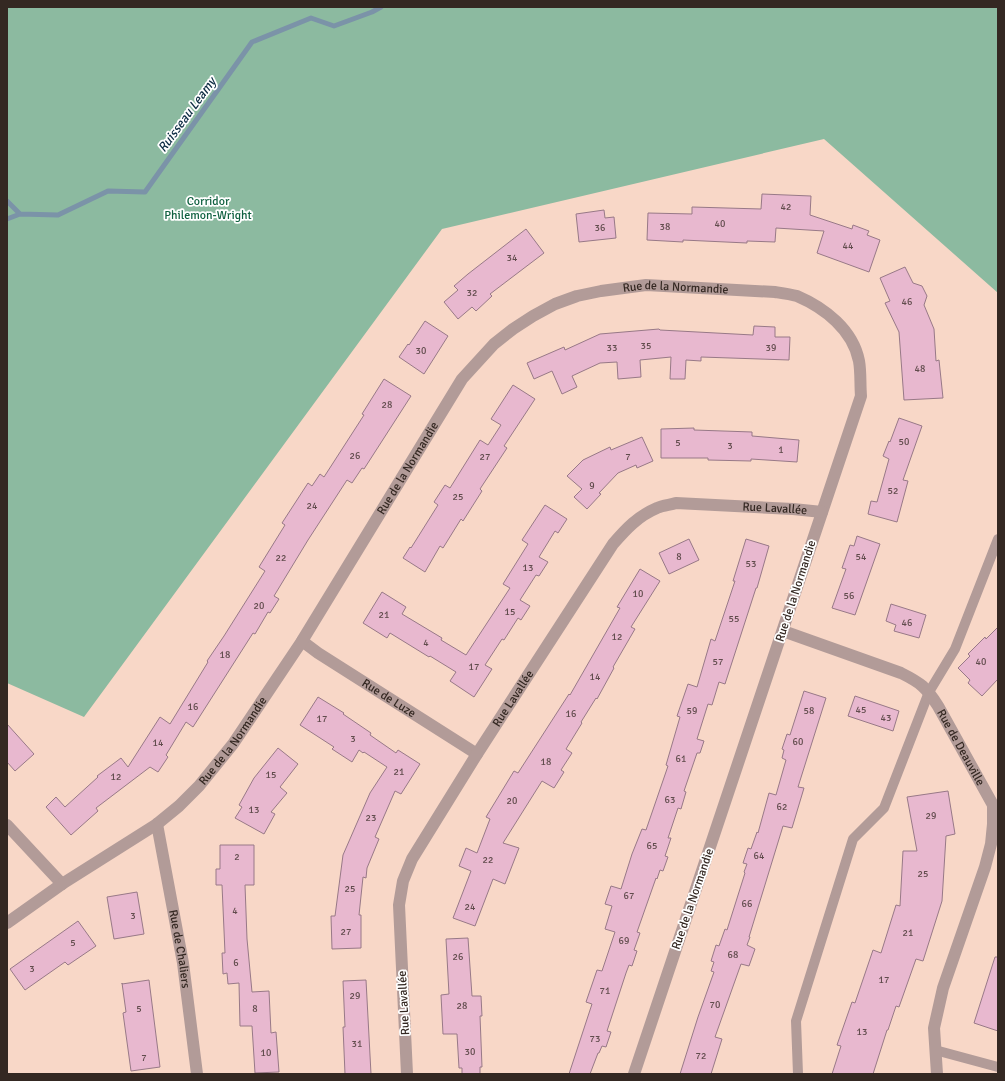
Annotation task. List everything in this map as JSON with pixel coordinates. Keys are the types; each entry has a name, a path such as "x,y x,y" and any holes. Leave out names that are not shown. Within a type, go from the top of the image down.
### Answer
{"street":[{"name":"Rue de la Normandie","path":"7,923 62,884 157,824 179,806 199,786 234,744 302,641 462,379 494,344 513,329 555,304 578,296 601,291 646,285 775,292 795,296 813,304 829,315 842,328 852,343 859,361 861,396 634,1074"},
{"name":"Rue Lavallée","path":"407,1074 399,905 403,881 412,859 477,754 613,544 626,528 642,515 658,507 676,503 793,509 822,512"},
{"name":"Rue de Deauville","path":"783,631 901,673 916,681 929,692 996,804 991,844 985,867 943,988 938,1007 934,1028 937,1074"},
{"name":"Rue de Luze","path":"302,641 318,653 477,754"},
{"name":"Rue de Chaliers","path":"157,824 183,963 197,1074"},
{"path":"7,825 62,884"}],"lane":[{"path":"798,1074 796,1021 853,839 884,808 929,692 955,649 998,539"},
{"path":"935,1050 998,1067"}],"green space":[{"name":"Corridor Philemon-Wright","path":"7,7 998,7 998,293 824,139 442,229 84,717 7,683"}],"building":[{"path":"762,194 811,196 810,215 852,229 853,225 869,231 867,235 880,240 869,272 817,253 824,231 776,228 775,242 747,241 747,243 683,240 683,242 647,240 648,213 692,214 692,207 761,209"},
{"path":"604,210 605,218 614,217 616,238 579,242 576,214"},
{"path":"526,229 544,253 490,294 492,296 476,311 472,307 458,319 444,302 458,290 454,286"},
{"path":"905,267 913,283 922,286 927,296 924,305 934,329 936,361 939,360 943,398 904,400 899,332 885,303 890,301 880,278"},
{"path":"425,321 448,336 424,374 399,357"},
{"path":"754,326 775,327 775,337 790,337 789,360 701,357 701,361 686,360 685,379 670,379 671,357 640,360 641,377 618,379 617,362 600,363 572,376 577,387 562,394 552,371 534,379 527,363 564,347 565,350 600,334 659,329 753,335"},
{"path":"384,379 411,396 364,469 362,468 352,483 347,480 274,596 279,599 270,613 268,612 255,634 253,633 193,727 186,722 166,755 168,757 158,772 150,767 96,808 98,811 71,835 46,807 56,797 65,807 98,777 97,776 121,758 128,767 160,717 170,724 208,662 207,661 265,571 259,567 285,525 282,523 308,483 312,486 320,474 324,477 364,415 362,414"},
{"path":"513,385 535,399 504,446 507,448 480,489 482,491 463,521 461,519 443,548 440,546 425,572 403,558 438,505 434,502 445,485 450,488 480,440 488,445 501,425 491,419"},
{"path":"899,418 922,426 903,480 908,481 897,522 868,514 871,501 877,502 889,459 883,456"},
{"path":"694,428 694,430 752,432 752,436 799,440 797,462 751,459 751,461 708,460 708,458 661,458 661,429"},
{"path":"642,437 653,461 637,468 636,465 618,473 599,493 601,494 587,509 574,497 582,489 567,476 583,460 610,447 611,450"},
{"path":"545,505 567,519 558,533 555,531 539,557 548,562 539,576 536,575 520,600 530,606 521,620 518,618 485,665 492,669 474,697 450,681 456,672 390,633 387,638 363,623 382,592 406,607 402,614 442,638 441,640 466,655 510,588 503,584 528,544 522,540"},
{"path":"857,536 880,544 855,615 832,608 846,569 842,568 850,545 854,546"},
{"path":"689,539 699,560 669,574 659,553"},
{"path":"746,539 769,546 757,588 725,684 719,682 712,705 708,704 697,739 704,741 700,753 697,753 684,791 686,792 681,809 678,808 668,838 671,838 665,856 668,857 663,871 660,870 657,879 656,878 637,932 640,933 634,950 637,951 632,966 629,965 626,973 607,1031 611,1032 606,1047 602,1046 598,1053 590,1074 569,1074 592,1004 586,1002 597,970 602,971 615,932 605,929 612,906 605,904 611,886 621,889 642,829 646,830 668,766 666,765 680,717 677,716 688,684 697,687 711,639 715,641 735,581 733,581"},
{"path":"640,569 660,581 631,627 635,629 613,667 614,668 597,699 596,698 581,722 582,723 566,749 572,753 561,770 564,772 554,788 542,781 503,843 519,848 505,884 493,879 475,926 453,918 471,871 459,866 466,848 477,853 490,819 486,817 514,771 518,773 569,694 570,695 620,608 617,607"},
{"path":"891,604 926,615 919,638 894,631 896,625 886,621"},
{"path":"998,627 998,679 982,696 968,683 970,680 958,668 970,656 968,654 985,637 986,639"},
{"path":"804,691 826,698 798,787 804,788 792,828 783,826 749,937 747,945 755,949 749,966 741,964 715,1037 722,1039 711,1074 680,1074 714,972 711,971 714,962 711,961 716,945 719,946 725,929 727,930 745,873 747,864 743,863 748,848 751,849 757,832 758,833 769,793 776,795 786,760 782,758 784,750 782,749 787,734 790,735"},
{"path":"855,696 899,711 893,731 848,716"},
{"path":"318,697 344,713 343,714 371,733 370,735 396,753 398,750 420,764 401,794 395,791 375,837 379,839 367,868 366,878 363,877 359,915 361,915 361,948 332,949 331,916 335,916 343,855 370,793 387,767 359,750 352,762 332,749 334,747 300,725"},
{"path":"7,724 34,754 15,771 7,762"},
{"path":"278,748 298,764 280,787 287,793 271,812 275,814 264,834 235,818 242,807 239,805 254,778"},
{"path":"948,791 955,834 946,836 942,901 923,961 916,959 899,1007 896,1006 887,1030 873,1074 832,1074 841,1046 837,1045 852,1002 855,1003 873,950 881,953 896,905 900,906 903,851 917,851 907,797"},
{"path":"220,845 254,845 254,885 245,885 247,939 252,992 269,991 271,1033 276,1032 279,1072 255,1073 252,1026 240,1026 239,983 228,984 227,973 223,974 222,953 225,953 222,885 216,885 216,869 220,869"},
{"path":"137,892 144,934 114,939 107,897"},
{"path":"78,921 96,946 68,965 65,962 25,990 10,969"},
{"path":"468,938 472,996 481,996 482,1016 480,1016 482,1067 480,1067 480,1074 462,1074 462,1068 459,1068 457,1034 443,1034 441,995 449,994 446,939"},
{"path":"995,957 998,957 998,1031 974,1023"},
{"path":"149,980 160,1067 131,1071 123,1013 126,1012 122,984"},
{"path":"366,980 371,1074 345,1074 343,981"}],"waterway":[{"name":"Ruisseau Leamy","path":"7,201 20,214 58,215 108,191 145,192 252,42 311,18 334,26 372,12 381,7"},
{"path":"7,219 20,214"}]}
